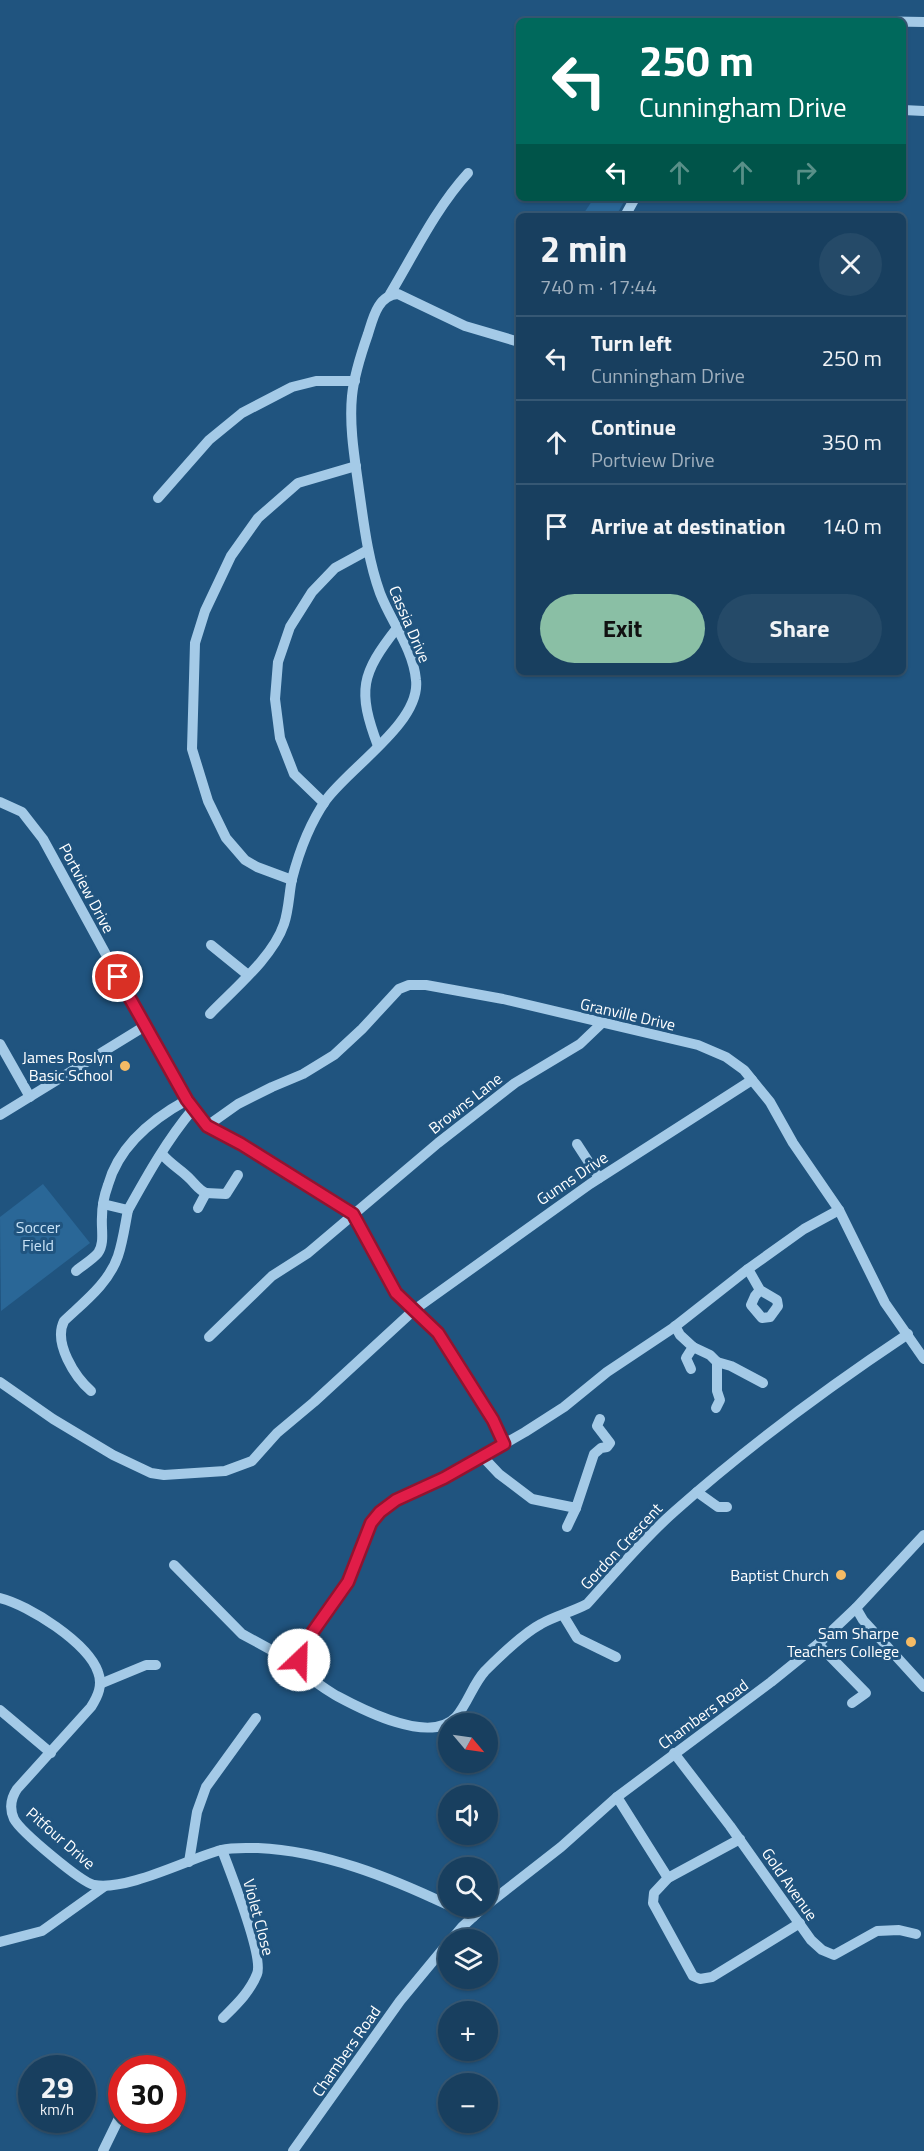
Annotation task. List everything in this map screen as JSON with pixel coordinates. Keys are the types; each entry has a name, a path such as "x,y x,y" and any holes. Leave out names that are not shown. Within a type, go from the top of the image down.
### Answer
{"street":[{"path":"906,21 924,21"},
{"path":"906,110 924,111"},
{"name":"Cassia Drive","path":"210,1014 273,945 284,924 300,851 324,803 339,784 378,746 408,712 416,698 417,682 413,661 380,593 368,550 356,466 352,396 360,358 375,315 457,185 468,173"},
{"path":"390,294 398,294 465,327 516,341"},
{"path":"158,498 208,440 242,413 292,387 315,381 355,381"},
{"path":"292,880 244,860 226,838 208,801 192,749 195,643 204,611 231,556 258,518 298,483 356,466"},
{"path":"324,803 294,774 280,738 275,699 278,662 290,627 312,592 335,568 368,550"},
{"path":"378,746 364,697 367,676 376,654 397,628"},
{"name":"Portview Drive","path":"0,802 22,812 43,839 145,1026 190,1104 207,1126"},
{"path":"211,945 248,975"},
{"name":"Granville Drive","path":"207,1126 238,1104 303,1074 334,1055 399,989 409,985 426,985 503,999 698,1045 726,1057 752,1080 770,1102 793,1143 840,1210 885,1303 924,1359"},
{"name":"Browns Lane","path":"209,1337 272,1276 308,1253 438,1143 515,1083 580,1044 602,1023"},
{"path":"0,1115 145,1026"},
{"path":"0,1044 30,1097"},
{"name":"Gunns Drive","path":"0,1382 53,1419 134,1467 151,1473 164,1475 225,1471 252,1461 277,1434 414,1310 599,1178 752,1080"},
{"path":"91,1391 78,1380 60,1335 60,1328 64,1321 96,1291 109,1275 118,1257 128,1210 190,1104"},
{"path":"76,1271 94,1257 101,1246 103,1204 114,1169 123,1153 160,1114 190,1104"},
{"path":"207,1126 241,1144 353,1214 396,1293 438,1333 493,1420 504,1444"},
{"path":"577,1144 599,1178"},
{"path":"162,1154 170,1164 206,1193 226,1194 238,1175"},
{"path":"198,1208 206,1193"},
{"path":"103,1204 128,1210"},
{"path":"174,1565 242,1634 284,1657 299,1660 300,1650 348,1582 371,1523 380,1512 396,1500 504,1444 564,1407 607,1372 675,1326 804,1229 840,1210"},
{"path":"748,1269 760,1290"},
{"path":"675,1326 680,1335 693,1347 710,1355 717,1362 731,1366 763,1383"},
{"name":"Gordon Crescent","path":"299,1660 304,1673 330,1692 391,1722 438,1726 455,1718 483,1673 507,1650 540,1624 587,1604 665,1520 697,1492 770,1431 842,1378 908,1334"},
{"path":"691,1370 686,1358 693,1347"},
{"path":"716,1408 720,1401 717,1391 717,1362"},
{"path":"567,1527 576,1508 594,1454 610,1443 597,1426 600,1419"},
{"path":"482,1456 499,1474 532,1499 576,1508"},
{"path":"697,1492 718,1507 727,1507"},
{"name":"Chambers Road","path":"498,1896 561,1847 617,1797 818,1644 856,1608 924,1535"},
{"path":"0,1598 10,1600 44,1618 74,1641 94,1663 99,1673 100,1684 146,1665 156,1665"},
{"path":"856,1608 863,1620 924,1688"},
{"path":"563,1615 577,1638 616,1656"},
{"path":"818,1644 866,1693 852,1703"},
{"name":"Pitfour Drive","path":"100,1684 98,1696 92,1707 13,1796 11,1811 19,1825 78,1877 92,1884 105,1886 141,1878 222,1850 284,1849 339,1861 391,1879 438,1901"},
{"path":"0,1710 51,1753"},
{"path":"189,1862 197,1812 207,1787 256,1718"},
{"name":"Gold Avenue","path":"674,1753 740,1839 811,1940 822,1950 834,1954 876,1931 899,1930 916,1934"},
{"path":"617,1797 668,1878"},
{"path":"740,1839 668,1878 654,1893 653,1903 693,1976 700,1979 712,1977 800,1923"},
{"name":"Violet Close","path":"222,1850 250,1930 258,1972 245,1996 223,2018"},
{"path":"0,1942 42,1931 105,1886"},
{"name":"Chambers Road","path":"462,1929 473,1917"},
{"name":"Chambers Road","path":"293,2151 400,2001 438,1955"},
{"path":"103,2151 112,2133"}],"green space":[{"path":"592,201 624,201 618,213 584,213"},
{"name":"Soccer Field","path":"43,1184 90,1243 1,1311 0,1217"}],"place":[{"name":"James Roslyn Basic School","path":"125,1066"},
{"name":"Baptist Church","path":"841,1575"},
{"name":"Sam Sharpe Teachers College","path":"911,1642"}],"route":[{"path":"118,977 187,1100 207,1126 241,1144 353,1214 396,1293 438,1333 493,1420 504,1444 444,1478 396,1500 380,1512 371,1523 348,1582 300,1650 299,1660"}]}
